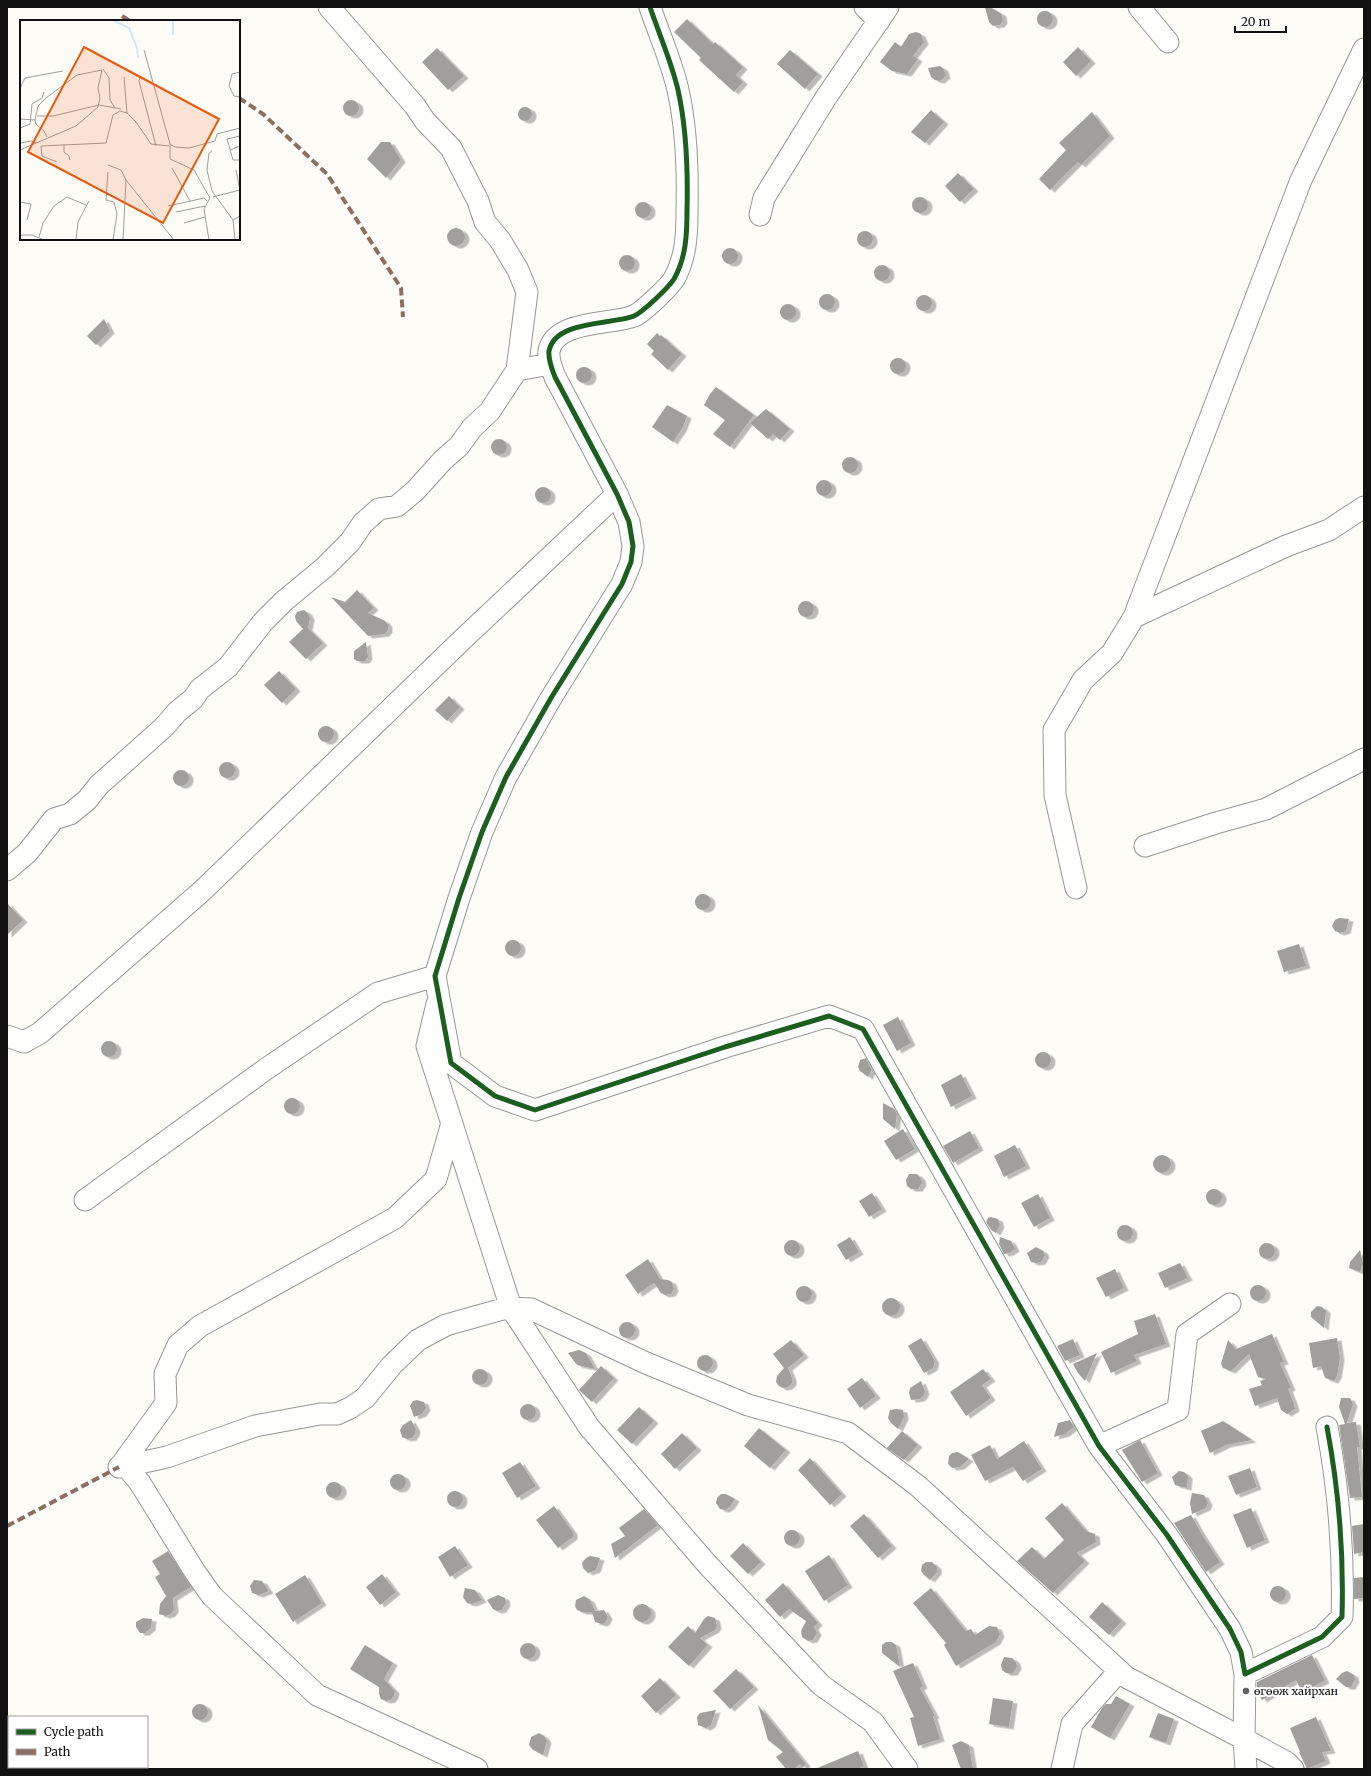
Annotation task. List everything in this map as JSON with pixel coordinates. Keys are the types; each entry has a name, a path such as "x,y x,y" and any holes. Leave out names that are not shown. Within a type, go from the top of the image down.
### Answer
{"street":[{"path":"7,870 27,853 54,819 70,814 87,800 99,785 164,727 177,712 193,699 200,689 228,667 263,622 284,601 325,567 350,542 363,524 379,509 397,506 415,491 443,460 459,446 472,428 490,411 517,370 527,292 518,270 500,240 485,222 478,201 451,148 424,121 415,106 328,7"},
{"path":"650,7 678,89 685,134 688,181 687,240 681,261 674,279 658,296 635,316 565,331 554,339 549,351 550,364 555,377 618,494 630,522 633,546 631,562 622,584 551,698 506,777 482,832 459,898 437,986 427,1046 512,1308 589,1427 707,1564 821,1685 872,1722 907,1769"},
{"path":"1139,7 1168,42"},
{"path":"760,215 764,198 878,12"},
{"path":"1076,888 1055,795 1054,730 1083,680 1112,653 1134,618 1301,180 1364,49"},
{"path":"517,370 550,364"},
{"path":"7,1036 24,1042 40,1032 202,891 463,639 618,494"},
{"path":"1134,618 1286,546 1329,530 1364,507"},
{"path":"1146,846 1216,823 1266,810 1364,759"},
{"path":"85,1200 259,1074 378,993 437,986"},
{"path":"437,986 451,1063 494,1096 535,1110 725,1047 829,1016 863,1029 1099,1446 1167,1535 1230,1629 1241,1652 1245,1674 1244,1739 1246,1769"},
{"path":"122,1465 166,1403 165,1374 178,1345 200,1326 394,1218 436,1179 452,1123"},
{"path":"1099,1446 1178,1410 1187,1334 1230,1304"},
{"path":"122,1465 167,1457 255,1426 320,1414 336,1414 350,1408 365,1398 406,1350 432,1331 474,1316 512,1308 531,1309 646,1362 748,1405 848,1432 918,1486 1126,1677 1286,1762 1293,1769"},
{"path":"1245,1674 1322,1636 1342,1617 1344,1571 1341,1524 1336,1474 1327,1427"},
{"path":"122,1465 156,1507 195,1572 212,1596 318,1695 477,1769"},
{"path":"1062,1769 1072,1724 1119,1671"}],"building":[{"path":"985,7 990,7 1002,14 1003,21 1000,25 993,26 989,22"},
{"path":"1045,11 1052,16 1053,19 1048,26 1045,27 1038,22 1037,19 1042,12"},
{"path":"687,19 713,44 715,42 743,67 736,75 743,82 734,92 699,60 701,58 674,32"},
{"path":"916,32 921,34 924,42 913,56 918,59 907,74 892,71 880,62 895,42 901,47 909,34"},
{"path":"1078,47 1091,61 1076,76 1063,62"},
{"path":"437,48 464,76 448,90 422,62"},
{"path":"790,50 818,74 805,89 777,64"},
{"path":"940,66 944,69 946,76 940,81 931,77 928,68"},
{"path":"351,100 358,105 359,108 354,115 351,116 344,111 343,108 348,101"},
{"path":"522,107 528,107 532,111 532,117 528,121 522,121 518,117 518,111"},
{"path":"931,110 944,122 925,143 911,132"},
{"path":"1092,112 1110,136 1081,165 1078,162 1050,190 1039,179 1066,150 1059,143"},
{"path":"381,142 390,142 401,160 386,178 367,159"},
{"path":"958,173 974,189 960,202 945,186"},
{"path":"920,197 927,202 928,205 923,212 920,213 913,208 912,205 917,198"},
{"path":"643,202 650,207 651,210 646,217 643,218 636,213 635,210 640,203"},
{"path":"456,228 462,231 465,237 462,243 456,246 450,243 447,237 450,231"},
{"path":"865,231 872,236 873,239 868,246 865,247 858,242 857,239 862,232"},
{"path":"730,248 737,253 738,256 733,263 730,264 723,259 722,256 727,249"},
{"path":"627,255 634,260 635,263 630,270 627,271 620,266 619,263 624,256"},
{"path":"882,265 889,270 890,273 885,280 882,281 875,276 874,273 879,266"},
{"path":"827,294 834,299 835,302 830,309 827,310 820,305 819,302 824,295"},
{"path":"924,295 931,300 932,303 927,310 924,311 917,306 916,303 921,296"},
{"path":"788,304 795,309 796,312 791,319 788,320 781,315 780,312 785,305"},
{"path":"104,319 110,331 96,345 87,336"},
{"path":"657,333 682,354 668,370 651,354 654,351 647,344"},
{"path":"898,358 905,363 906,366 901,373 898,374 891,369 890,366 895,359"},
{"path":"584,367 591,372 592,375 587,382 584,383 577,378 576,375 581,368"},
{"path":"716,387 754,415 730,447 713,434 725,420 704,405"},
{"path":"667,405 687,416 682,429 673,442 652,427"},
{"path":"766,409 790,429 780,440 773,434 768,439 750,423"},
{"path":"499,439 506,444 507,447 502,454 499,455 492,450 491,447 496,440"},
{"path":"850,457 857,462 858,465 853,472 850,473 843,468 842,465 847,458"},
{"path":"824,480 831,485 832,488 827,495 824,496 817,491 816,488 821,481"},
{"path":"543,487 550,492 551,495 546,502 543,503 536,498 535,495 540,488"},
{"path":"357,590 374,608 368,613 385,621 388,625 388,630 385,634 368,636 331,597 345,602"},
{"path":"806,601 813,606 814,609 809,616 806,617 799,612 798,609 803,602"},
{"path":"304,610 308,613 310,618 308,628 323,643 306,659 289,642 303,629 296,621 295,616 297,612"},
{"path":"366,642 368,657 365,661 357,661 354,659 354,651"},
{"path":"279,671 296,689 282,703 264,685"},
{"path":"449,696 460,707 447,721 435,710"},
{"path":"326,726 333,731 334,734 329,741 326,742 319,737 318,734 323,727"},
{"path":"227,762 234,767 235,770 230,777 227,778 220,773 219,770 224,763"},
{"path":"181,770 188,775 189,778 184,785 181,786 174,781 173,778 178,771"},
{"path":"703,894 710,899 711,902 706,909 703,910 696,905 695,902 700,895"},
{"path":"7,903 23,920 7,935"},
{"path":"1339,918 1349,919 1346,931 1340,933 1335,931 1332,926 1335,920"},
{"path":"513,940 520,945 521,948 516,955 513,956 506,951 505,948 510,941"},
{"path":"1299,944 1306,966 1284,972 1277,951"},
{"path":"898,1017 911,1043 897,1051 883,1025"},
{"path":"109,1041 116,1046 117,1049 112,1056 109,1057 102,1052 101,1049 106,1042"},
{"path":"1043,1052 1049,1054 1051,1060 1049,1066 1043,1068 1037,1066 1035,1060 1037,1054"},
{"path":"866,1058 872,1070 868,1077 860,1071 858,1067 860,1060"},
{"path":"961,1074 972,1096 951,1107 941,1085"},
{"path":"292,1098 299,1103 300,1106 295,1113 292,1114 285,1109 284,1106 289,1099"},
{"path":"883,1103 894,1109 897,1114 895,1129 883,1119"},
{"path":"903,1129 915,1149 896,1160 884,1141"},
{"path":"970,1131 979,1148 953,1163 943,1146"},
{"path":"1015,1145 1026,1166 1004,1177 994,1156"},
{"path":"1158,1155 1166,1155 1171,1160 1169,1171 1166,1173 1158,1173 1153,1168 1153,1160"},
{"path":"909,1174 917,1174 921,1178 922,1183 918,1189 911,1189 907,1186 906,1180"},
{"path":"1211,1189 1217,1189 1222,1194 1220,1203 1217,1205 1211,1205 1206,1200 1206,1194"},
{"path":"872,1193 882,1209 869,1217 859,1201"},
{"path":"1038,1194 1050,1218 1034,1227 1021,1203"},
{"path":"991,1217 998,1219 1000,1225 996,1233 991,1230 986,1222 988,1218"},
{"path":"1125,1225 1132,1230 1133,1233 1128,1240 1125,1241 1118,1236 1117,1233 1122,1226"},
{"path":"850,1237 859,1252 846,1260 837,1245"},
{"path":"1000,1237 1011,1241 1015,1249 1004,1254 999,1244"},
{"path":"792,1240 799,1245 800,1248 795,1255 792,1256 785,1251 784,1248 789,1241"},
{"path":"1267,1243 1273,1245 1275,1251 1273,1257 1267,1259 1261,1257 1259,1251 1261,1245"},
{"path":"1036,1247 1043,1251 1045,1255 1041,1262 1036,1263 1031,1262 1027,1253"},
{"path":"1360,1250 1363,1264 1360,1272 1349,1268 1350,1262"},
{"path":"648,1259 660,1279 672,1282 674,1289 671,1294 665,1295 661,1293 654,1283 638,1294 625,1275"},
{"path":"1180,1263 1188,1278 1165,1288 1158,1273"},
{"path":"1115,1269 1124,1288 1106,1297 1096,1278"},
{"path":"1258,1285 1265,1290 1266,1293 1261,1300 1258,1301 1251,1296 1250,1293 1255,1286"},
{"path":"804,1286 810,1288 812,1294 810,1300 804,1302 798,1300 796,1294 798,1288"},
{"path":"891,1298 897,1301 900,1307 897,1313 891,1316 885,1313 882,1307 885,1301"},
{"path":"1317,1306 1322,1307 1326,1311 1324,1328 1311,1317 1311,1312"},
{"path":"1155,1314 1166,1344 1134,1355 1137,1361 1111,1373 1101,1352 1138,1334 1134,1321"},
{"path":"627,1322 633,1324 635,1330 633,1336 627,1338 621,1336 619,1330 621,1324"},
{"path":"1272,1334 1284,1362 1280,1363 1291,1388 1288,1389 1295,1409 1287,1414 1281,1410 1277,1398 1255,1406 1249,1389 1262,1385 1260,1381 1266,1379 1258,1377 1249,1354 1231,1371 1223,1368 1221,1364 1228,1340 1236,1349"},
{"path":"921,1338 935,1361 933,1368 924,1373 908,1346"},
{"path":"1337,1338 1340,1358 1337,1376 1334,1381 1325,1378 1321,1366 1313,1368 1309,1343"},
{"path":"1073,1339 1080,1355 1065,1361 1057,1346"},
{"path":"791,1340 804,1355 788,1368 792,1378 792,1383 788,1387 783,1388 776,1382 777,1376 784,1368 773,1354"},
{"path":"579,1350 586,1353 595,1369 577,1365 568,1353"},
{"path":"1097,1353 1085,1381 1073,1364"},
{"path":"705,1355 711,1357 713,1363 711,1369 705,1371 699,1369 697,1363 699,1357"},
{"path":"601,1366 614,1378 592,1402 579,1390"},
{"path":"480,1369 487,1374 488,1377 483,1384 480,1385 473,1380 472,1377 477,1370"},
{"path":"983,1369 991,1379 982,1385 991,1398 966,1416 950,1392"},
{"path":"862,1378 876,1396 860,1408 847,1389"},
{"path":"921,1381 925,1392 923,1396 920,1399 911,1400 909,1393 910,1388"},
{"path":"1341,1398 1350,1398 1353,1404 1347,1423 1356,1422 1360,1447 1357,1447 1362,1497 1350,1498 1339,1425 1345,1424 1339,1407"},
{"path":"417,1400 424,1402 426,1408 422,1414 414,1417 410,1406 413,1401"},
{"path":"528,1404 535,1409 536,1412 531,1419 528,1420 521,1415 520,1412 525,1405"},
{"path":"639,1407 654,1421 632,1444 617,1430"},
{"path":"890,1410 903,1410 904,1417 898,1429 888,1418"},
{"path":"411,1420 416,1429 415,1434 412,1438 407,1439 402,1437 400,1430 403,1425"},
{"path":"1070,1420 1074,1427 1065,1434 1054,1437 1058,1423"},
{"path":"1223,1421 1252,1440 1226,1445 1210,1453 1201,1431"},
{"path":"759,1428 786,1450 770,1468 744,1446"},
{"path":"902,1431 918,1445 904,1460 887,1448"},
{"path":"682,1433 697,1448 675,1469 661,1454"},
{"path":"1140,1440 1158,1473 1142,1482 1122,1450"},
{"path":"1024,1441 1042,1469 1023,1481 1013,1467 985,1481 971,1455 990,1445 997,1459"},
{"path":"958,1452 969,1459 960,1467 952,1468 948,1464 949,1456 952,1453"},
{"path":"810,1458 842,1494 830,1505 798,1470"},
{"path":"520,1462 536,1486 517,1498 502,1473"},
{"path":"1250,1468 1257,1487 1236,1495 1228,1476"},
{"path":"1179,1471 1184,1472 1188,1476 1187,1488 1175,1485 1172,1477"},
{"path":"398,1474 405,1479 406,1482 401,1489 398,1490 391,1485 390,1482 395,1475"},
{"path":"334,1482 341,1487 342,1490 337,1497 334,1498 327,1493 326,1490 331,1483"},
{"path":"455,1491 461,1493 463,1499 461,1505 455,1507 449,1505 447,1499 449,1493"},
{"path":"1192,1493 1204,1495 1208,1503 1206,1508 1192,1514 1190,1503"},
{"path":"721,1494 726,1494 735,1499 730,1507 725,1510 720,1509 716,1503 717,1498"},
{"path":"1062,1503 1086,1531 1095,1534 1096,1542 1077,1553 1085,1561 1053,1593 1017,1561 1032,1547 1044,1559 1064,1540 1045,1518"},
{"path":"554,1506 573,1532 573,1537 558,1548 536,1520"},
{"path":"1251,1508 1265,1540 1247,1548 1233,1515"},
{"path":"644,1509 658,1525 615,1558 611,1544 625,1536 619,1528"},
{"path":"864,1514 892,1546 878,1558 850,1526"},
{"path":"1191,1515 1220,1562 1206,1572 1174,1523"},
{"path":"1364,1524 1364,1552 1354,1554 1352,1526"},
{"path":"792,1530 798,1532 800,1538 798,1544 792,1546 786,1544 784,1538 786,1532"},
{"path":"743,1543 761,1562 748,1574 730,1556"},
{"path":"455,1546 468,1565 450,1577 438,1557"},
{"path":"168,1551 191,1587 173,1598 174,1610 171,1614 166,1616 159,1614 160,1604 166,1596 155,1577 160,1574 152,1561"},
{"path":"829,1555 848,1585 824,1601 805,1571"},
{"path":"590,1556 600,1558 596,1570 588,1573 583,1568 582,1563"},
{"path":"926,1562 932,1562 937,1567 937,1572 930,1580 921,1571 922,1565"},
{"path":"382,1574 396,1592 380,1605 366,1587"},
{"path":"305,1575 322,1603 293,1622 275,1594"},
{"path":"1364,1577 1364,1598 1354,1599 1354,1578"},
{"path":"254,1580 262,1581 269,1591 259,1595 252,1593 250,1586"},
{"path":"783,1583 818,1623 814,1627 817,1633 813,1640 808,1641 802,1637 801,1631 806,1621 789,1609 780,1617 765,1600"},
{"path":"1278,1586 1285,1591 1286,1594 1281,1601 1278,1602 1271,1597 1270,1594 1275,1587"},
{"path":"465,1588 475,1590 482,1600 472,1604 467,1603 463,1597"},
{"path":"931,1588 966,1631 971,1629 975,1635 989,1626 997,1627 1000,1634 996,1642 956,1666 944,1645 946,1643 913,1603"},
{"path":"498,1595 505,1598 506,1603 502,1610 497,1611 493,1609 487,1600"},
{"path":"584,1596 590,1600 595,1611 604,1610 608,1617 605,1623 602,1624 595,1622 592,1612 582,1612 577,1610 575,1606 576,1600"},
{"path":"1102,1602 1122,1621 1109,1635 1089,1617"},
{"path":"638,1604 646,1604 651,1609 649,1620 646,1622 638,1622 633,1617 633,1609"},
{"path":"708,1616 715,1618 717,1626 715,1630 700,1638 708,1645 689,1666 668,1647 688,1626 695,1633 704,1619"},
{"path":"143,1618 152,1619 151,1628 145,1633 140,1633 136,1627 136,1622"},
{"path":"886,1642 892,1642 896,1645 900,1667 882,1653 882,1645"},
{"path":"528,1643 534,1645 536,1651 534,1657 528,1659 522,1657 520,1651 522,1645"},
{"path":"365,1645 393,1663 384,1679 395,1691 391,1700 386,1701 381,1699 379,1687 350,1669"},
{"path":"1312,1655 1325,1681 1302,1692 1296,1680 1262,1700 1257,1691 1257,1682"},
{"path":"1004,1657 1012,1658 1016,1662 1017,1667 1013,1673 1006,1673 1002,1670 1001,1665"},
{"path":"913,1663 923,1686 920,1688 935,1716 933,1716 940,1739 918,1746 910,1718 914,1717 893,1671"},
{"path":"736,1669 754,1687 730,1709 713,1691"},
{"path":"1347,1671 1354,1675 1355,1680 1351,1687 1346,1687 1336,1679 1342,1673"},
{"path":"660,1678 676,1695 656,1713 641,1696"},
{"path":"1116,1696 1130,1704 1110,1738 1091,1727 1102,1708 1106,1704 1111,1704"},
{"path":"993,1698 1013,1701 1009,1727 989,1724"},
{"path":"200,1704 206,1706 208,1712 206,1718 200,1720 194,1718 192,1712 194,1706"},
{"path":"758,1705 806,1764 803,1767 800,1764 794,1769 786,1769 776,1757 783,1752 768,1740"},
{"path":"716,1710 711,1725 706,1728 698,1725 697,1717 700,1713"},
{"path":"1158,1713 1174,1719 1166,1743 1149,1737"},
{"path":"1316,1717 1331,1751 1322,1752 1326,1761 1307,1769 1290,1728"},
{"path":"539,1733 544,1736 547,1741 543,1755 533,1750 529,1745 531,1737"},
{"path":"961,1741 969,1745 973,1769 961,1769 952,1745"},
{"path":"858,1751 864,1766 857,1769 815,1769"}],"marked path":[{"path":"122,16 128,20"},
{"path":"240,99 263,114 327,174 401,288 403,317"},
{"path":"7,1526 119,1467"}],"cycle path":[{"path":"650,7 675,80 681,105 685,135 687,166 687,220 685,246 681,263 671,283 656,299 638,314 624,319 585,325 572,329 553,341 549,351 550,364 555,377 617,494 629,522 633,546 631,562 622,584 551,698 506,777 482,832 459,898 435,976 451,1063 495,1096 535,1110 725,1047 829,1016 863,1029 1099,1446 1167,1535 1230,1629 1241,1652 1245,1674 1322,1637 1342,1617 1340,1522 1335,1475 1327,1427"}],"place":[{"name":"өгөөж хайрхан","path":"1246,1691"}]}
